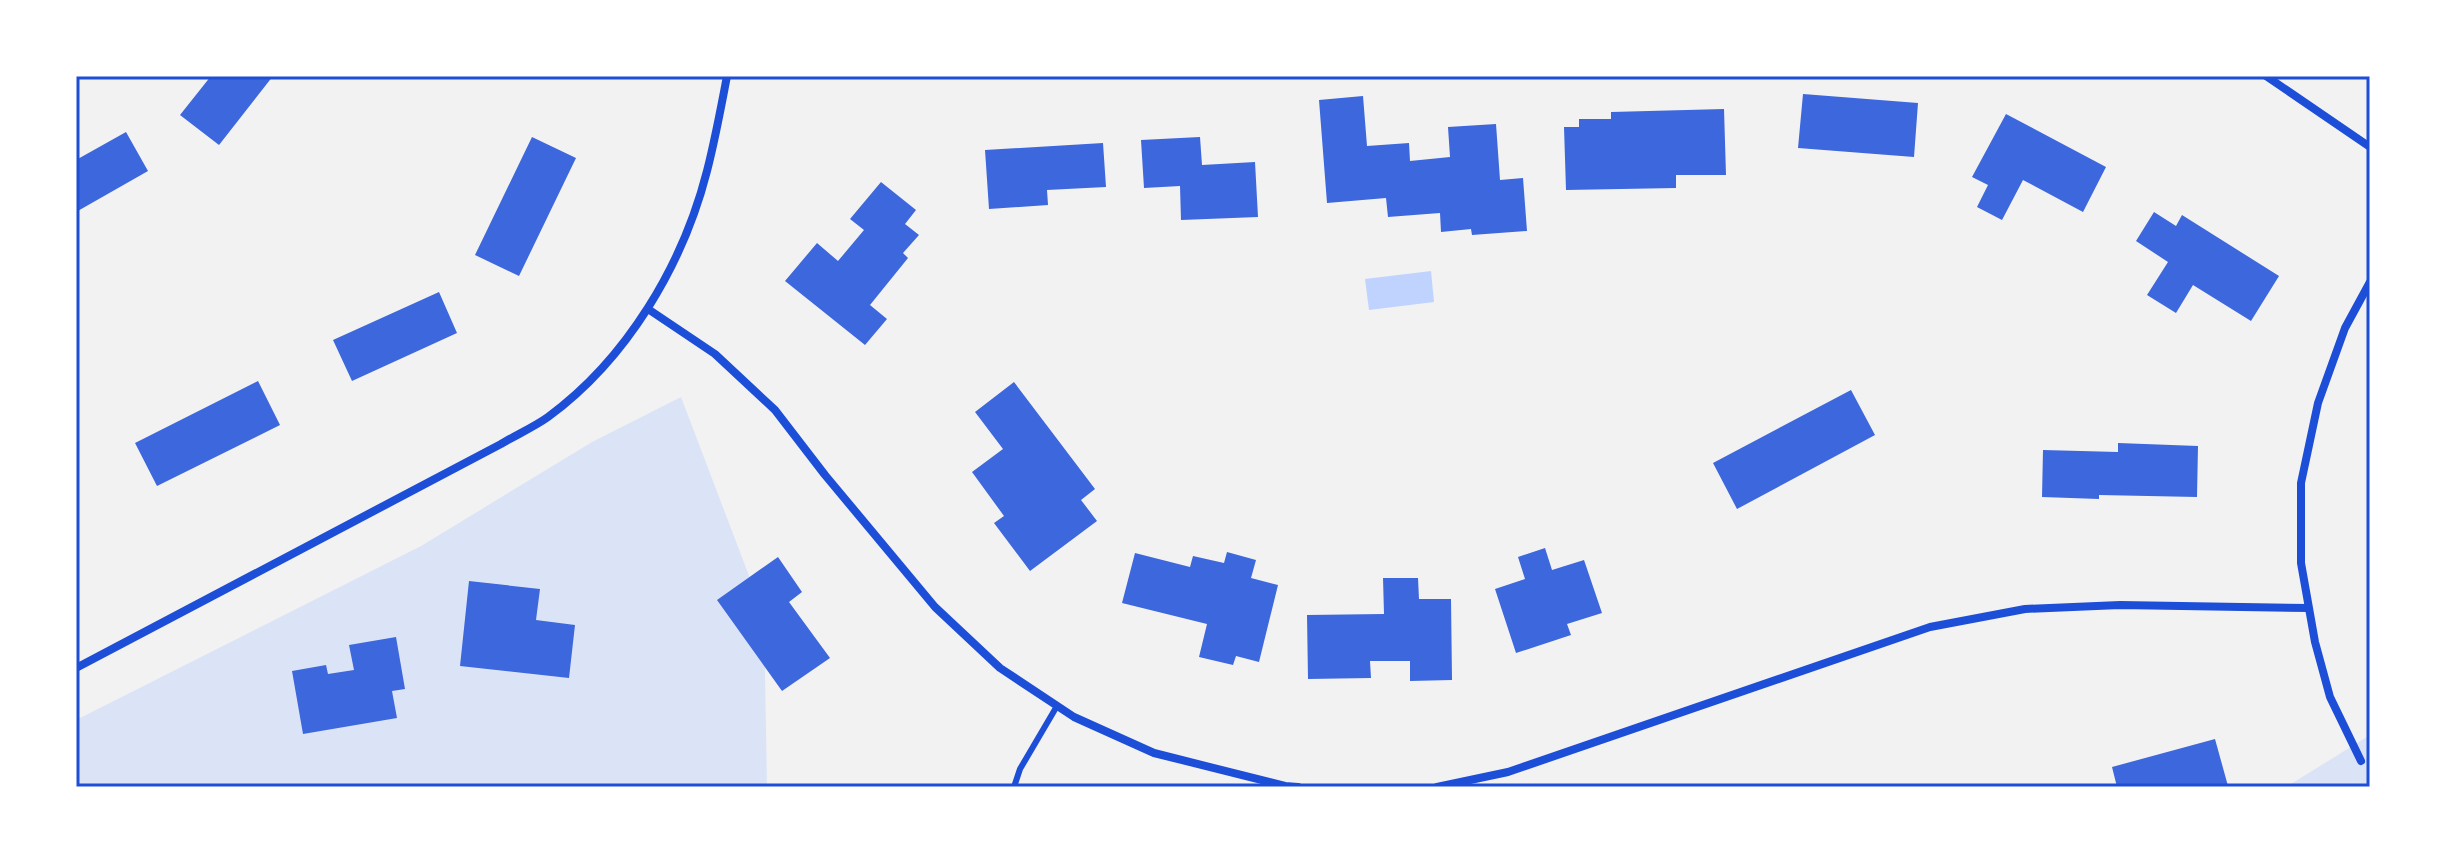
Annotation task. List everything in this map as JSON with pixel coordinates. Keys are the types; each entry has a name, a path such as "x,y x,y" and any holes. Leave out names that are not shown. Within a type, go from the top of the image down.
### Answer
{"street":[{"path":"76,668 547,418 588,384 648,309 687,232 707,172 727,76"},
{"path":"2266,76 2370,147"},
{"path":"2361,761 2330,697 2315,642 2301,563 2301,483 2318,403 2345,328 2370,282"},
{"path":"648,309 715,354 775,410 935,607 1000,668 1074,717 1154,753 1298,787"},
{"path":"1437,787 1508,772 1930,627 2025,609 2120,605 2309,608"}],"lane":[{"path":"1014,787 1020,769 1057,706"}],"shaded area":[{"path":"681,397 764,615 767,787 76,787 76,720 421,546 592,442"},
{"path":"2370,735 2370,787 2286,787"}],"water":[{"path":"1431,271 1434,302 1369,310 1365,279"}],"building":[{"path":"211,76 273,76 219,145 180,115"},
{"path":"1803,94 1918,103 1914,157 1798,148"},
{"path":"1363,96 1367,146 1409,143 1410,161 1450,157 1448,127 1496,124 1500,180 1523,178 1527,231 1472,235 1471,229 1441,232 1440,213 1388,217 1386,198 1327,203 1319,100"},
{"path":"1724,109 1726,175 1676,175 1676,188 1566,190 1564,127 1579,127 1579,119 1611,119 1611,112"},
{"path":"2006,114 2106,167 2083,212 2023,180 2002,220 1977,207 1988,185 1972,177"},
{"path":"126,132 148,171 76,212 76,160"},
{"path":"532,137 576,158 519,276 475,255"},
{"path":"1200,137 1202,165 1255,162 1258,217 1181,220 1180,186 1144,188 1141,140"},
{"path":"1103,143 1106,187 1047,190 1048,205 989,209 985,150"},
{"path":"881,182 916,210 905,224 919,235 903,253 908,258 870,305 887,319 865,345 785,281 817,243 838,261 864,230 850,219"},
{"path":"2154,212 2176,226 2182,215 2279,276 2251,321 2193,285 2176,313 2147,295 2168,262 2136,241"},
{"path":"439,292 457,333 352,381 333,340"},
{"path":"258,381 280,425 157,486 135,443"},
{"path":"1014,382 1095,489 1081,500 1097,521 1030,571 994,523 1004,516 972,472 1003,449 975,412"},
{"path":"1851,390 1875,435 1737,509 1713,463"},
{"path":"2118,443 2198,446 2197,497 2042,497 2043,450 2118,452"},
{"path":"1545,548 1552,570 1584,560 1602,613 1567,624 1571,635 1516,653 1495,589 1525,579 1518,557"},
{"path":"1227,552 1256,560 1251,578 1278,585 1259,662 1236,656 1233,665 1199,657 1207,624 1122,603 1135,553 1190,567 1193,556 1224,563"},
{"path":"778,557 802,592 789,602 830,658 782,691 717,600"},
{"path":"1383,578 1418,578 1419,599 1451,599 1452,680 1410,681 1410,661 1370,661 1371,678 1308,679 1307,615 1384,614"},
{"path":"469,581 540,589 536,620 575,625 569,678 460,666"},
{"path":"396,637 405,689 392,691 397,718 303,734 292,671 326,665 328,674 354,670 349,645"},
{"path":"2215,739 2228,786 2117,787 2112,767"}]}
